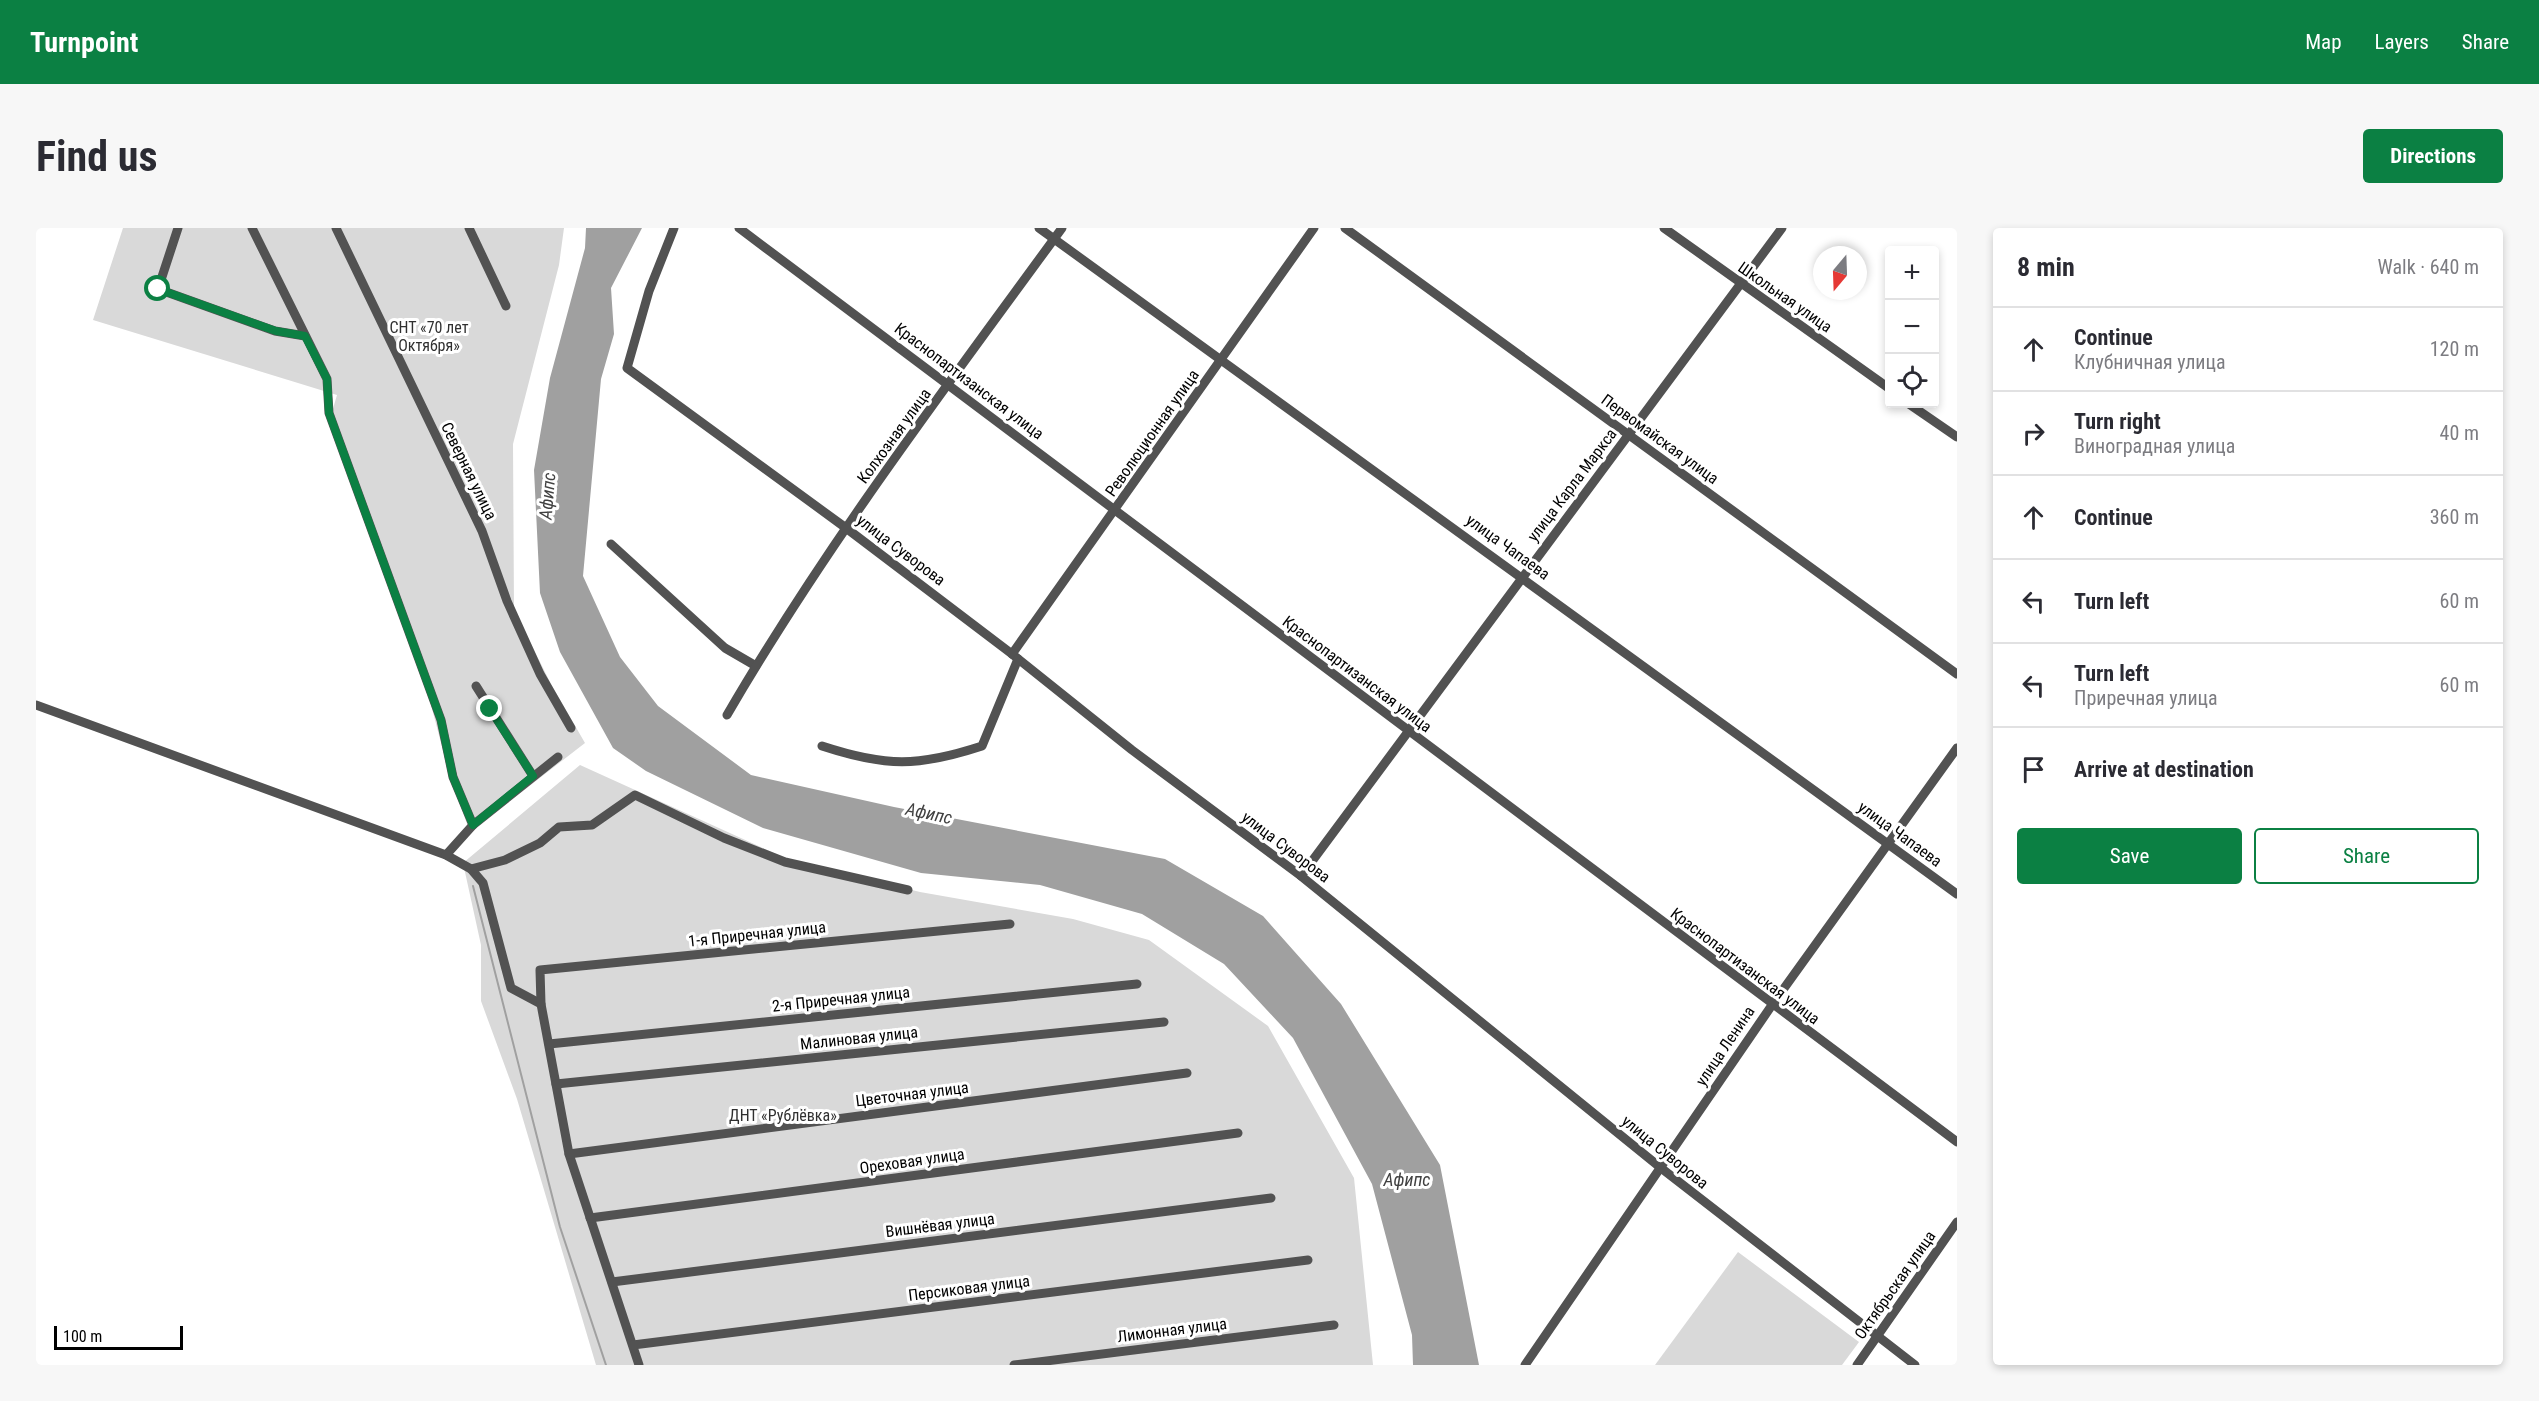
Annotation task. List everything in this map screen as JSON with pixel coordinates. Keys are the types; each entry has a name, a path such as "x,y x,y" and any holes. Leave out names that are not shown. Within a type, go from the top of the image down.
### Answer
{"street":[{"path":"178,228 158,289 276,331 305,336"},
{"path":"252,228 327,379 329,413 441,720 453,777 473,825"},
{"name":"Северная улица","path":"336,228 482,531 507,601 540,674 571,728"},
{"path":"469,228 506,306"},
{"name":"улица Суворова","path":"674,228 649,291 627,368 846,528 1015,656 1132,750 1301,876 1661,1168 1915,1365"},
{"name":"Краснопартизанская улица","path":"740,228 1957,1142"},
{"name":"улица Чапаева","path":"1039,228 1522,576 1957,894"},
{"name":"Колхозная улица","path":"727,715 756,666 846,528 1062,228"},
{"name":"Революционная улица","path":"822,746 850,755 901,764 942,759 982,746 1015,656 1314,228"},
{"name":"Первомайская улица","path":"1345,228 1957,674"},
{"name":"Школьная улица","path":"1664,228 1885,385"},
{"name":"улица Карла Маркса","path":"1301,876 1782,228"},
{"path":"1915,408 1957,437"},
{"path":"611,544 725,648 756,666"},
{"path":"476,686 533,776"},
{"path":"36,705 446,855 471,870 483,883 511,988 541,1004 569,1154 639,1365"},
{"name":"улица Ленина","path":"1525,1365 1772,1005 1957,748"},
{"path":"446,855 473,825 558,757"},
{"path":"471,870 505,860 540,843 559,827 592,825 635,795 724,838 785,862 908,890"},
{"name":"1-я Приречная улица","path":"541,1004 540,970 1010,924"},
{"name":"2-я Приречная улица","path":"549,1044 1137,984"},
{"name":"Малиновая улица","path":"556,1084 1164,1022"},
{"name":"Цветочная улица","path":"569,1154 1188,1073"},
{"name":"Ореховая улица","path":"590,1218 1238,1133"},
{"name":"Вишнёвая улица","path":"612,1282 1271,1198"},
{"name":"Октябрьская улица","path":"1857,1365 1957,1222"},
{"name":"Персиковая улица","path":"633,1345 1308,1260"},
{"name":"Лимонная улица","path":"1014,1365 1334,1325"}],"green space":[{"name":"СНТ «70 лет Октября»","path":"123,228 564,228 559,265 513,444 514,610 551,684 585,743 470,832 450,777 430,701 329,422 337,395 93,320"},
{"name":"ДНТ «Рублёвка»","path":"580,765 787,859 920,892 1073,919 1149,940 1268,1026 1354,1178 1373,1365 596,1365 517,1099 481,1001 481,945 463,863"},
{"path":"1738,1252 1859,1342 1842,1365 1655,1365"}],"water":[{"name":"Афипс","path":"586,228 642,228 611,288 614,334 601,379 583,576 620,657 658,706 751,775 894,807 1165,859 1263,916 1341,1004 1440,1165 1479,1365 1413,1365 1412,1335 1372,1184 1293,1038 1224,964 1142,914 1040,885 921,873 763,828 646,771 613,748 560,652 540,593 534,470 550,378 585,248"}],"waterway":[{"path":"473,886 560,1227 606,1365"}],"route":[{"path":"158,289 276,331 305,336 327,379 329,413 441,720 453,777 473,825 533,776 490,709"}]}
